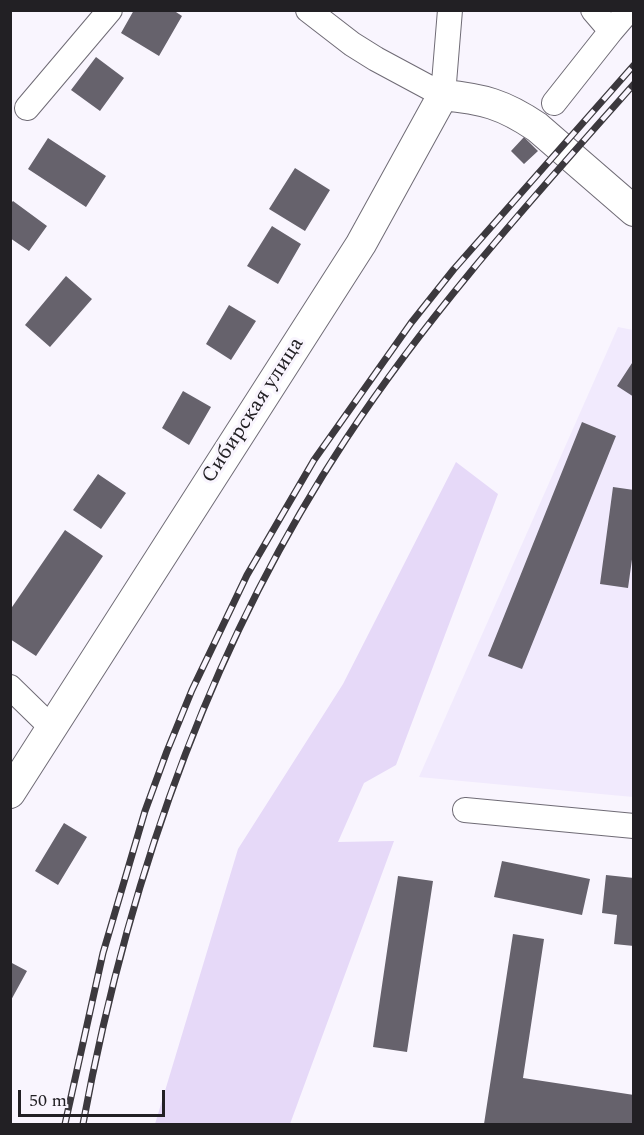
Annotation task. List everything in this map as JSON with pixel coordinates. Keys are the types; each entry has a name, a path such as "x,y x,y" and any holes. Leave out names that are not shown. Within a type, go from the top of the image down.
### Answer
{"main road":[{"path":"443,95 483,99 523,117 633,211"},
{"name":"Сибирская улица","path":"10,793 361,244 443,95"}],"street":[{"path":"27,108 111,10"},
{"path":"308,10 352,44 443,95"},
{"name":"Сибирская улица","path":"443,95 450,10"},
{"path":"593,10 611,31"},
{"path":"555,104 629,10"},
{"path":"10,687 51,727"},
{"path":"465,810 633,826"}],"shaded area":[{"path":"618,327 633,330 633,797 419,777"},
{"path":"456,462 498,494 396,765 364,783 338,842 394,841 290,1124 155,1124 238,849 343,684"}],"building":[{"path":"134,10 173,10 182,16 159,56 121,33"},
{"path":"96,57 124,78 100,111 71,90"},
{"path":"524,137 538,151 524,164 511,151"},
{"path":"48,138 106,176 86,207 28,169"},
{"path":"295,168 330,190 305,231 269,209"},
{"path":"13,201 47,226 29,251 10,238 10,204"},
{"path":"272,226 301,244 278,284 247,266"},
{"path":"66,276 92,299 50,347 25,325"},
{"path":"229,305 256,321 231,360 206,344"},
{"path":"634,360 634,397 617,386"},
{"path":"183,391 211,407 189,445 162,428"},
{"path":"582,422 616,436 522,669 488,656"},
{"path":"98,474 126,493 101,529 73,510"},
{"path":"613,487 634,490 634,545 628,588 600,584"},
{"path":"65,530 103,556 36,656 10,639 10,610"},
{"path":"64,823 87,837 58,885 35,871"},
{"path":"502,861 590,879 582,915 494,897"},
{"path":"606,875 634,878 634,946 614,944 617,915 602,913"},
{"path":"398,876 433,881 407,1052 373,1047"},
{"path":"513,934 544,939 523,1078 634,1095 634,1124 484,1124"},
{"path":"10,962 27,971 10,1002"}],"railway":[{"path":"65,1124 103,953 145,811 192,690 247,575 314,460 411,323 454,269 634,65"},
{"path":"83,1124 124,943 150,855 180,768 214,683 253,599 297,518 346,439 412,346 484,256 634,84"}]}
